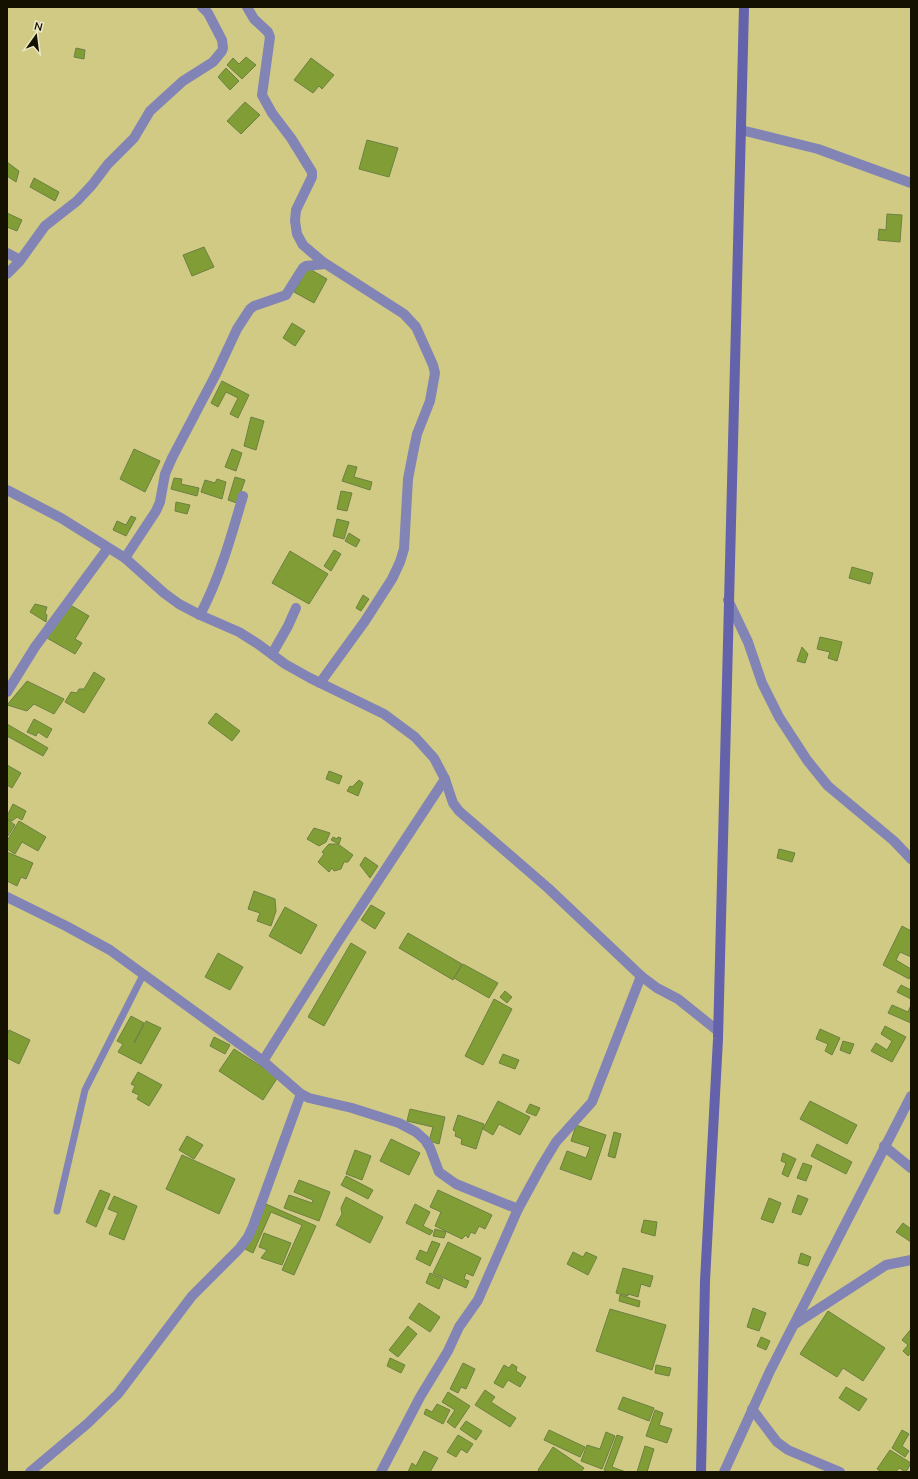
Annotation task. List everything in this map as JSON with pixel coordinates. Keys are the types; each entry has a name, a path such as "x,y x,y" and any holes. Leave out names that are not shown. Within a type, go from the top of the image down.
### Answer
{"street":[{"path":"7,274 20,260 45,226 77,201 92,185 108,164 134,138 150,111 183,81 213,62 222,51 222,40 208,13 202,7"},
{"path":"247,7 254,18 268,32 270,37 262,95 272,113 291,138 312,172 312,177 296,210 295,221 297,234 303,245 325,264 404,314 416,327 433,365 435,373 430,401 417,434 410,466 404,549 400,562 392,579 365,621 320,683"},
{"path":"701,1472 705,1281 718,1031 744,7"},
{"path":"741,130 818,149 911,183"},
{"path":"7,253 20,260"},
{"path":"125,558 156,511 160,502 165,474 172,458 238,329 250,309 254,306 286,295 303,268 306,266 325,264"},
{"path":"7,490 60,518 125,558 164,593 200,616 239,632 292,668 384,714 415,737 434,758 445,779 453,803 459,811 548,888 642,976 657,988 678,999 718,1031"},
{"path":"200,616 211,595 229,546 243,496"},
{"path":"7,692 35,647 108,548"},
{"path":"728,600 748,642 762,683 779,717 807,760 828,786 894,841 911,859"},
{"path":"272,654 288,626 296,608"},
{"path":"263,1061 339,940 445,779"},
{"path":"7,897 66,926 110,950 263,1061 301,1094 309,1098 352,1108 399,1123 416,1132 425,1140 430,1148 439,1172 456,1184 518,1209"},
{"path":"381,1472 420,1397 448,1351 459,1327 478,1300 518,1209 556,1142 592,1102 642,976"},
{"path":"30,1472 87,1424 118,1394 192,1296 239,1249 248,1237 301,1094"},
{"path":"724,1472 752,1409 884,1146 911,1096"},
{"path":"884,1146 911,1168"},
{"path":"794,1325 886,1265 911,1260"},
{"path":"752,1409 777,1442 788,1450 840,1472"}],"lane":[{"path":"57,1211 85,1090 143,975"}],"building":[{"path":"76,48 85,50 84,59 74,57"},
{"path":"246,57 256,65 242,79 227,65 233,58 239,64"},
{"path":"311,58 334,75 322,89 319,86 313,93 294,80"},
{"path":"226,68 239,81 230,90 218,77"},
{"path":"245,102 260,115 241,134 227,121"},
{"path":"367,140 398,148 389,177 359,169"},
{"path":"7,162 19,171 16,182 7,176"},
{"path":"34,178 59,192 55,201 30,187"},
{"path":"7,213 22,220 17,231 7,227"},
{"path":"887,214 902,215 900,242 878,240 879,229 886,230"},
{"path":"204,247 214,267 192,276 183,255"},
{"path":"308,268 327,279 314,303 294,292"},
{"path":"292,323 305,331 295,346 283,338"},
{"path":"222,381 249,395 238,418 230,414 238,398 226,392 218,407 211,403"},
{"path":"251,417 264,421 256,450 244,446"},
{"path":"134,449 160,461 145,492 120,479"},
{"path":"232,449 242,453 236,471 225,467"},
{"path":"348,465 357,467 354,477 372,482 370,490 342,481"},
{"path":"235,477 245,480 237,503 228,500"},
{"path":"174,478 182,479 181,484 199,488 197,496 171,489"},
{"path":"217,479 226,482 222,499 201,492 205,480 215,483"},
{"path":"341,491 352,493 347,511 337,509"},
{"path":"176,502 190,505 187,514 175,511"},
{"path":"131,516 136,518 126,536 113,530 117,521 126,525"},
{"path":"337,519 349,522 344,539 333,536"},
{"path":"349,533 360,540 356,547 345,541"},
{"path":"334,550 341,554 331,571 324,566"},
{"path":"290,551 328,574 309,604 272,583"},
{"path":"852,567 873,573 870,584 849,578"},
{"path":"363,595 369,599 361,611 356,608"},
{"path":"67,603 89,616 75,639 82,643 75,654 47,638"},
{"path":"35,604 47,607 45,613 47,615 46,622 30,612"},
{"path":"820,637 842,642 837,661 828,658 830,652 817,649"},
{"path":"802,647 808,654 805,663 797,661"},
{"path":"94,672 105,679 84,713 65,702 71,692 77,693 79,689 84,689"},
{"path":"27,681 64,699 54,714 34,704 27,711 7,705"},
{"path":"216,713 240,731 232,741 208,723"},
{"path":"34,719 52,729 47,738 38,732 36,736 27,732"},
{"path":"7,724 48,748 43,756 7,736"},
{"path":"7,765 21,773 12,788 7,785"},
{"path":"329,771 342,776 339,784 326,779"},
{"path":"359,780 363,783 358,796 347,791 350,786 352,787"},
{"path":"13,804 26,811 22,820 17,817 12,821 7,819"},
{"path":"7,819 15,825 8,836 7,835"},
{"path":"19,821 46,837 38,851 22,842 15,854 7,849 7,841"},
{"path":"314,828 330,833 326,842 319,846 307,839"},
{"path":"333,837 337,839 338,837 341,838 339,844 331,840"},
{"path":"329,844 338,844 353,855 348,862 344,862 341,869 334,871 332,868 329,872 318,862 324,854 322,852"},
{"path":"779,849 795,853 792,862 777,858"},
{"path":"7,852 33,863 26,879 21,877 17,886 7,881"},
{"path":"365,857 378,866 370,878 360,865"},
{"path":"254,891 275,899 276,911 271,926 257,921 260,913 248,909"},
{"path":"371,905 385,913 375,929 361,920"},
{"path":"285,907 317,925 301,954 269,936"},
{"path":"902,926 911,931 911,957 900,952 896,960 911,969 909,979 883,965"},
{"path":"408,933 462,964 453,980 399,948"},
{"path":"351,943 366,952 324,1026 308,1017"},
{"path":"218,953 243,967 230,990 205,977"},
{"path":"463,964 498,983 489,998 454,978"},
{"path":"901,985 911,990 911,999 897,992"},
{"path":"505,991 512,997 507,1003 500,997"},
{"path":"494,999 512,1009 483,1065 465,1056"},
{"path":"892,1005 908,1012 911,1005 911,1023 888,1013"},
{"path":"131,1016 144,1023 134,1043 146,1021 161,1028 141,1064 118,1052 123,1044 117,1041"},
{"path":"885,1026 906,1037 892,1062 871,1051 876,1043 887,1050 892,1041 881,1034"},
{"path":"820,1029 840,1038 832,1055 825,1051 828,1044 816,1039"},
{"path":"9,1030 30,1040 19,1064 7,1058 7,1035"},
{"path":"214,1037 230,1045 225,1054 210,1046"},
{"path":"843,1041 854,1044 850,1054 840,1050"},
{"path":"234,1049 278,1077 263,1100 219,1071"},
{"path":"503,1054 519,1060 515,1069 499,1063"},
{"path":"138,1072 162,1085 149,1106 137,1099 139,1095 132,1092 135,1086 131,1084"},
{"path":"498,1101 530,1117 520,1135 499,1124 493,1135 483,1129"},
{"path":"810,1101 857,1125 847,1144 800,1119"},
{"path":"530,1104 540,1108 536,1116 526,1112"},
{"path":"410,1109 445,1117 439,1144 429,1141 433,1127 407,1121"},
{"path":"458,1115 484,1124 476,1149 461,1144 462,1139 455,1136 456,1132 453,1130"},
{"path":"576,1125 606,1135 591,1180 560,1169 567,1151 586,1158 590,1147 571,1141"},
{"path":"614,1132 621,1134 615,1158 608,1156"},
{"path":"187,1136 203,1145 194,1159 179,1150"},
{"path":"391,1139 420,1153 409,1175 380,1161"},
{"path":"817,1144 852,1162 846,1174 811,1156"},
{"path":"355,1150 371,1156 362,1180 346,1174"},
{"path":"783,1153 796,1159 788,1177 782,1174 786,1163 781,1161"},
{"path":"182,1155 235,1179 219,1214 166,1189"},
{"path":"803,1163 812,1166 806,1181 797,1178"},
{"path":"346,1176 373,1190 368,1199 341,1185"},
{"path":"299,1180 330,1192 319,1221 284,1208 289,1195 312,1203 313,1200 294,1192"},
{"path":"100,1190 110,1194 96,1227 86,1222"},
{"path":"438,1190 492,1215 485,1229 479,1226 475,1234 471,1232 468,1238 466,1235 462,1239 435,1226 441,1212 430,1207"},
{"path":"798,1195 808,1199 801,1215 792,1212"},
{"path":"114,1196 137,1206 124,1240 109,1234 118,1213 108,1209"},
{"path":"346,1197 383,1217 370,1243 336,1225 342,1214 341,1208"},
{"path":"769,1198 781,1203 773,1223 761,1219"},
{"path":"266,1204 316,1226 294,1275 282,1270 302,1225 271,1212 253,1253 245,1249"},
{"path":"415,1204 430,1212 423,1226 433,1231 430,1235 406,1223"},
{"path":"644,1220 657,1222 655,1236 641,1232"},
{"path":"903,1223 911,1229 911,1242 896,1232"},
{"path":"435,1229 446,1232 444,1238 433,1236"},
{"path":"264,1233 291,1243 282,1265 261,1258 267,1250 259,1247"},
{"path":"432,1241 440,1244 430,1266 416,1259 420,1250 427,1253"},
{"path":"448,1242 481,1258 473,1276 466,1273 464,1279 469,1281 466,1288 433,1273"},
{"path":"573,1252 583,1257 586,1252 597,1257 588,1275 567,1264"},
{"path":"801,1253 811,1257 808,1266 798,1263"},
{"path":"623,1268 653,1276 650,1287 641,1284 638,1297 616,1293"},
{"path":"430,1273 443,1279 439,1289 426,1283"},
{"path":"620,1295 640,1301 639,1307 619,1301"},
{"path":"419,1303 440,1317 430,1332 409,1318"},
{"path":"753,1308 766,1313 759,1331 747,1327"},
{"path":"610,1309 666,1325 652,1370 596,1351"},
{"path":"828,1311 885,1348 863,1381 843,1368 837,1377 800,1354"},
{"path":"408,1326 417,1334 398,1357 389,1350"},
{"path":"911,1329 911,1352 908,1356 903,1351 908,1345 902,1340"},
{"path":"761,1337 770,1341 766,1350 757,1346"},
{"path":"390,1358 405,1365 401,1373 387,1366"},
{"path":"463,1363 475,1369 466,1389 461,1387 458,1393 450,1389"},
{"path":"512,1364 517,1367 516,1371 526,1377 520,1387 508,1380 503,1388 494,1383 504,1365 509,1368"},
{"path":"656,1365 671,1368 669,1376 655,1373"},
{"path":"846,1387 867,1399 859,1411 839,1398"},
{"path":"485,1390 495,1397 491,1402 516,1418 510,1427 475,1405"},
{"path":"448,1392 470,1406 455,1428 447,1422 455,1410 442,1402"},
{"path":"623,1397 654,1408 649,1421 618,1409"},
{"path":"437,1404 450,1410 443,1424 424,1414 426,1409 432,1412"},
{"path":"655,1410 663,1413 659,1425 672,1429 667,1443 646,1436"},
{"path":"466,1421 482,1431 476,1440 460,1429"},
{"path":"549,1430 585,1447 580,1457 544,1440"},
{"path":"902,1430 909,1434 902,1446 909,1451 905,1457 892,1448"},
{"path":"606,1432 615,1436 602,1469 581,1461 587,1445 600,1449"},
{"path":"458,1435 473,1444 467,1453 461,1449 456,1457 447,1452"},
{"path":"617,1435 623,1437 612,1467 626,1472 609,1472 604,1470"},
{"path":"645,1446 654,1449 647,1472 637,1472"},
{"path":"553,1447 584,1468 581,1472 540,1472 538,1470"},
{"path":"890,1450 911,1463 906,1472 899,1468 896,1472 882,1472 877,1469"},
{"path":"424,1451 438,1458 430,1472 408,1472 412,1463 416,1466"}]}
